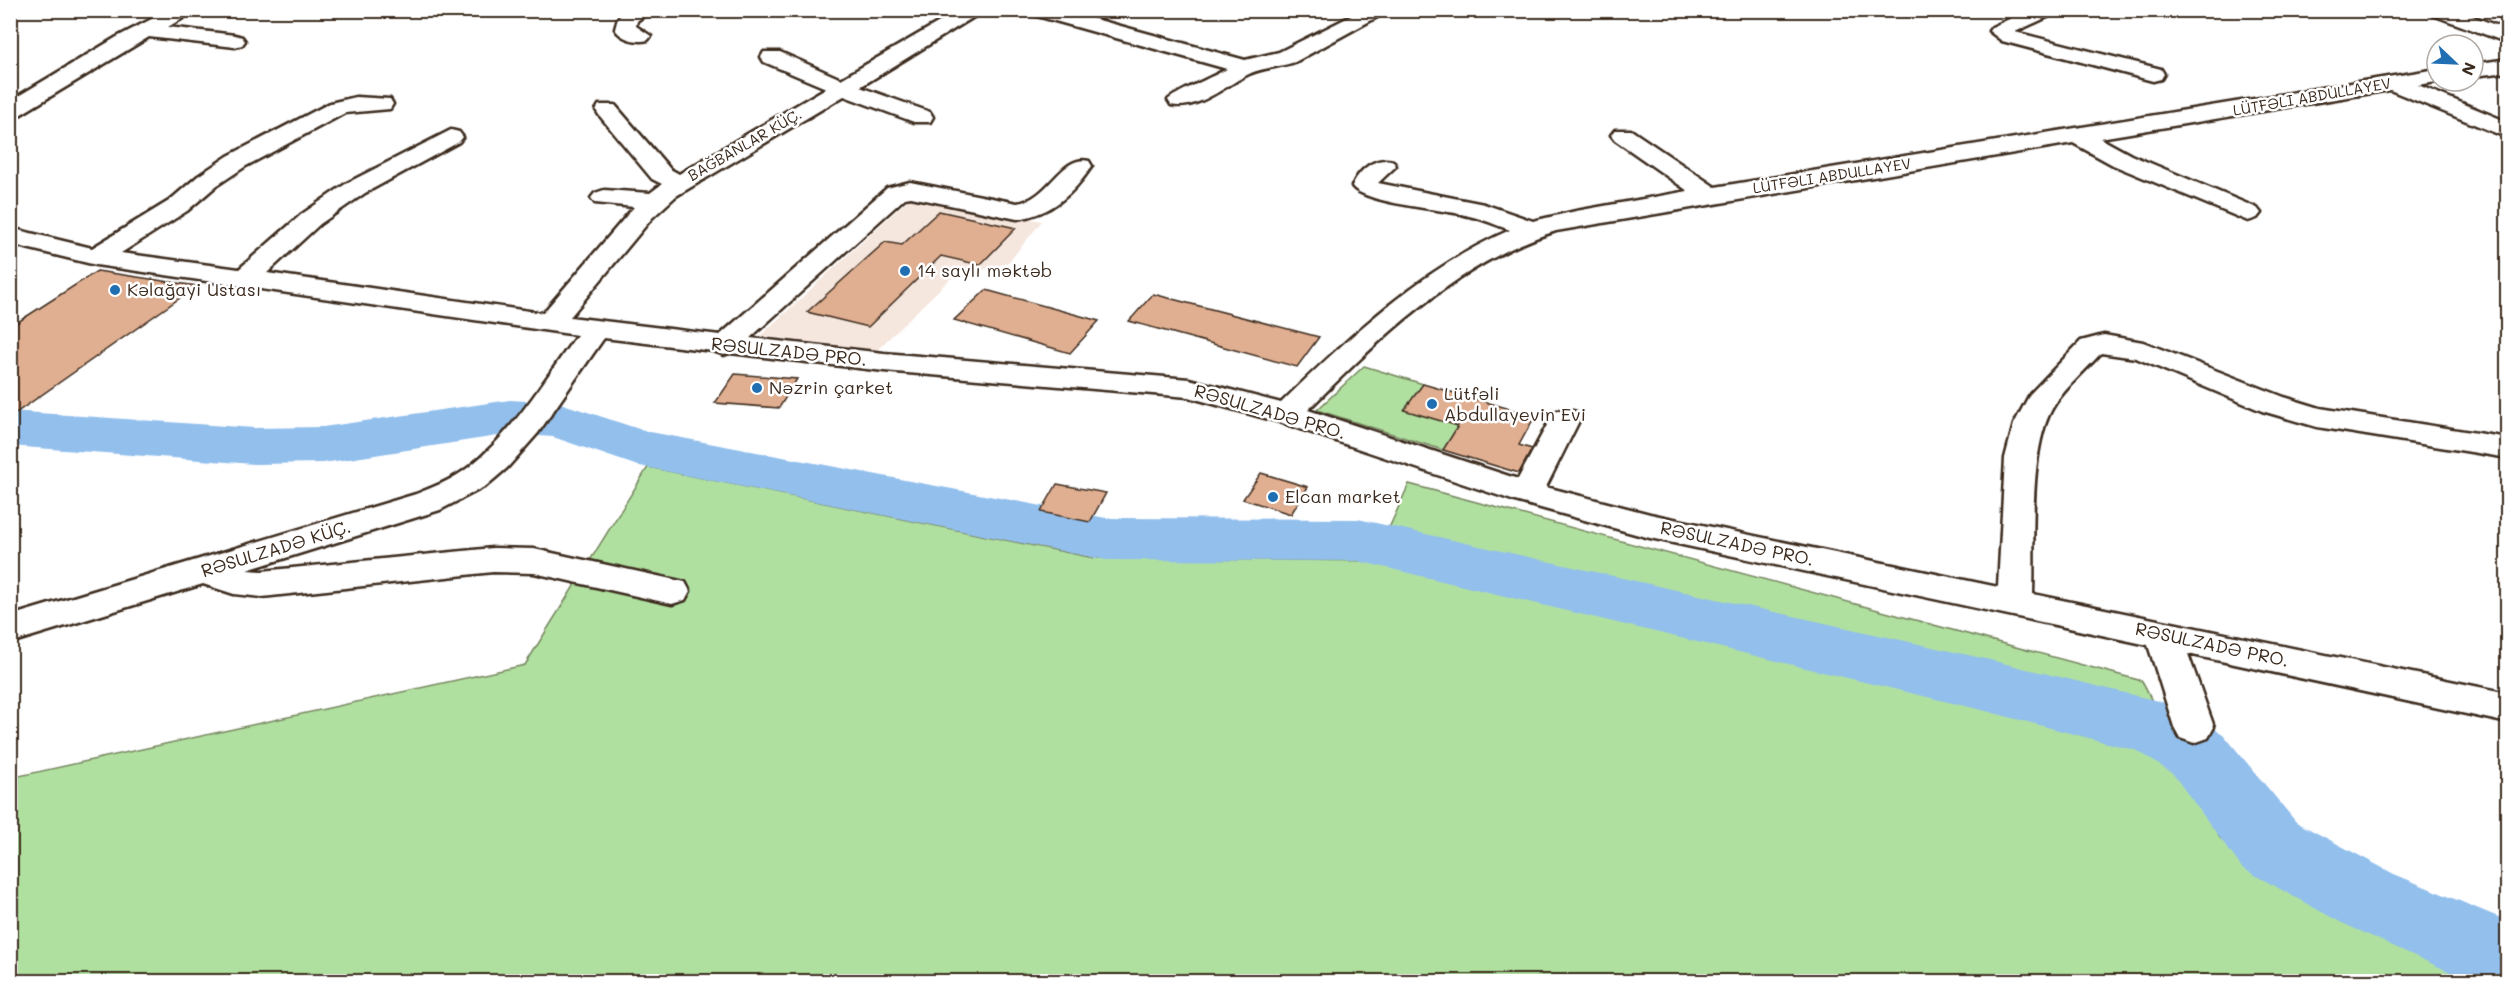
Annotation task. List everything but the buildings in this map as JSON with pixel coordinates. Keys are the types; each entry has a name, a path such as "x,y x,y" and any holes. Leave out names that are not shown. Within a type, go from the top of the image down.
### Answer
{"street":[{"path":"10,111 144,30 186,10"},
{"path":"641,36 625,28 628,18 642,10"},
{"name":"BAĞBANLAR KÜÇ.","path":"550,322 654,201 679,183 975,10"},
{"path":"1037,10 1245,67"},
{"path":"1179,100 1210,88 1245,67 1272,63 1287,57 1380,10"},
{"path":"2047,10 1999,31 2009,37 2153,74"},
{"path":"2437,10 2508,38"},
{"path":"144,30 235,41"},
{"path":"772,57 843,88 922,117"},
{"path":"2485,68 2508,65"},
{"name":"LÜTFƏLI ABDULLAYEV","path":"1287,414 1369,336 1448,276 1485,252 1533,230 1611,212 1710,195 2080,137 2425,78"},
{"path":"2393,82 2508,131"},
{"path":"96,257 178,206 207,181 237,161 338,108 356,104 382,104"},
{"path":"607,110 661,174 679,183"},
{"path":"1623,135 1710,195"},
{"path":"246,278 320,213 356,188 451,137"},
{"path":"2080,137 2122,160 2248,213"},
{"path":"724,345 896,193 910,189 1017,211 1032,210 1046,203 1080,166"},
{"path":"1384,166 1367,179 1364,186 1381,192 1475,209 1533,230"},
{"path":"604,198 654,201"},
{"name":"RƏSULZADƏ PRO.","path":"10,236 96,257 596,329 884,362 1189,388 1287,414 1527,493 1650,526 2508,708"},
{"name":"RƏSULZADƏ KÜÇ.","path":"10,630 428,502 459,488 482,473 521,431 596,329"},
{"path":"2015,602 2021,458 2030,424 2041,401 2091,347 2103,344 2143,351 2273,404 2317,417 2508,448"},
{"path":"1527,493 1565,418"},
{"path":"203,571 234,581 262,584 493,560 534,561 672,591"},
{"path":"2163,635 2194,727"}],"shaded area":[{"name":"14 saylı məktəb","path":"911,197 1042,221 1008,263 950,279 877,350 760,336"}],"green space":[{"path":"1364,366 1423,384 1412,399 1458,426 1443,450 1317,410"},
{"path":"648,467 1094,558 1374,561 1409,484 2142,681 2220,838 2301,889 2503,981 11,981 10,778 525,665"}],"waterway":[{"path":"10,428 254,446 323,445 510,417 560,420 635,447 1106,539 1358,540 1986,685 2158,729 2198,754 2269,845 2367,898 2508,959"}],"place":[{"name":"14 saylı məktəb","path":"905,271"},
{"name":"Kəlağayi Ustası","path":"115,290"},
{"name":"Nəzrin çarket","path":"757,388"},
{"name":"Lütfəli Abdullayevin Evi","path":"1432,404"},
{"name":"Elcan market","path":"1273,497"}]}
